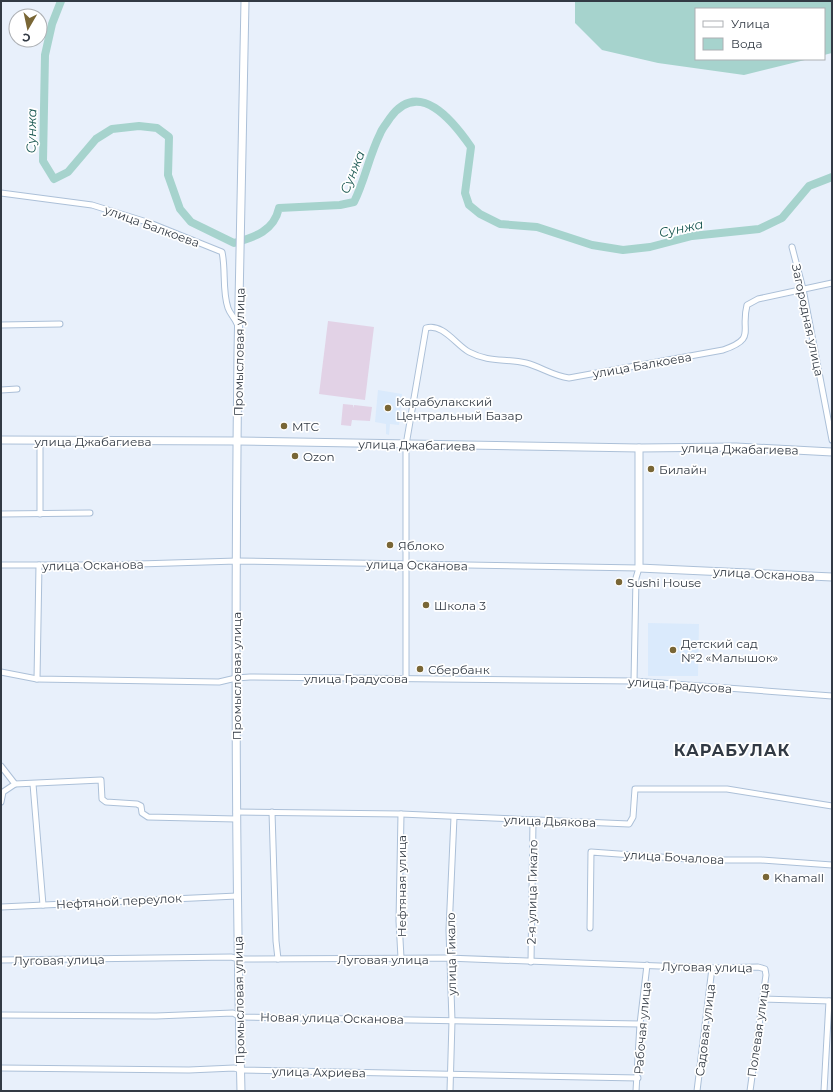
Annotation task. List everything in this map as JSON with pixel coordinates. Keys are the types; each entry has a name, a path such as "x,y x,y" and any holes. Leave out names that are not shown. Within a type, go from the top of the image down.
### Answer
{"main road":[{"name":"Промысловая улица","path":"241,1091 236,816 236,678 238,561 237,441 245,1"},
{"name":"улица Джабагиева","path":"1,440 237,441 639,448 736,447 832,452"},
{"path":"639,448 639,568"},
{"name":"улица Осканова","path":"639,568 832,577"}],"street":[{"name":"улица Балкоева","path":"1,193 92,205 150,223 222,252 228,310 235,318 239,329"},
{"name":"Загородная улица","path":"792,247 803,289 832,440"},
{"name":"улица Балкоева","path":"406,445 426,328 436,327 454,339 467,351 483,359 526,363 551,374 569,378 723,350 738,345 745,338 746,332 744,318 746,305 758,299 832,283"},
{"path":"1,325 60,324"},
{"path":"1,390 17,389"},
{"path":"40,440 40,514"},
{"path":"406,445 406,678"},
{"path":"1,514 40,514 51,512 90,513"},
{"name":"улица Осканова","path":"1,565 238,561 639,568"},
{"path":"37,679 39,565"},
{"path":"634,681 636,578 639,568"},
{"name":"улица Градусова","path":"1,672 37,679 219,682 236,678 406,678 634,681 832,696"},
{"path":"1,766 15,784 3,792 1,802"},
{"name":"улица Дьякова","path":"15,784 101,780 102,799 106,802 137,804 141,806 142,813 148,817 236,816 272,812 401,814 533,821 629,824 633,817 635,789 727,789 832,806"},
{"path":"33,784 43,905"},
{"path":"272,812 278,959"},
{"name":"Нефтяная улица","path":"401,814 399,921 401,958"},
{"name":"улица Гикало","path":"450,1091 452,1020 449,930 454,817"},
{"name":"2-я улица Гикало","path":"531,962 533,821"},
{"name":"улица Бочалова","path":"590,928 591,852 702,860 761,860 832,865"},
{"name":"Нефтяной переулок","path":"1,907 237,896"},
{"name":"Луговая улица","path":"1,960 232,957 239,959 401,958 712,968 758,967 765,969"},
{"name":"Рабочая улица","path":"636,1091 638,1078 640,1024 647,965"},
{"name":"Садовая улица","path":"697,1091 712,968"},
{"name":"Полевая улица","path":"750,1091 766,975 765,969"},
{"path":"762,999 830,1001 824,1091"},
{"name":"Новая улица Осканова","path":"1,1015 156,1016 233,1013 240,1017 640,1024"},
{"name":"улица Ахриева","path":"1,1068 189,1070 234,1068 241,1070 638,1078"}],"shaded area":[{"path":"328,321 374,327 365,400 319,394"},
{"name":"Карабулакский Центральный Базар","path":"378,390 402,394 399,425 390,424 389,435 386,434 386,424 375,422"},
{"path":"343,404 353,405 353,408 354,405 372,407 370,421 352,420 351,426 341,425"},
{"name":"Детский сад №2 «Малышок»","path":"648,623 699,624 698,676 648,676"}],"water":[{"path":"575,1 832,1 832,53 825,55 825,8 695,8 695,60 805,60 744,75 658,63 602,50 575,23"}],"waterway":[{"name":"Сунжа","path":"61,1 52,24 45,55 43,161 54,179 68,172 96,139 112,129 139,126 157,128 169,137 168,175 180,209 191,222 234,243 256,235 268,228 273,222 279,208 340,205 354,202 376,142 382,130 390,118 401,107 412,102 424,103 435,108 455,126 471,147 465,193 469,205 480,214 500,224 537,227 592,245 623,250 650,247 692,236 759,229 782,218 809,186 832,177"}],"place":[{"name":"Карабулакский Центральный Базар","path":"388,408"},
{"name":"МТС","path":"284,426"},
{"name":"Ozon","path":"295,456"},
{"name":"Билайн","path":"651,469"},
{"name":"Яблоко","path":"390,545"},
{"name":"Sushi House","path":"619,582"},
{"name":"Школа 3","path":"426,605"},
{"name":"Детский сад №2 «Малышок»","path":"673,650"},
{"name":"Сбербанк","path":"420,669"},
{"name":"Khamall","path":"766,877"}],"district":[{"name":"КАРАБУЛАК","path":"732,750"}]}
